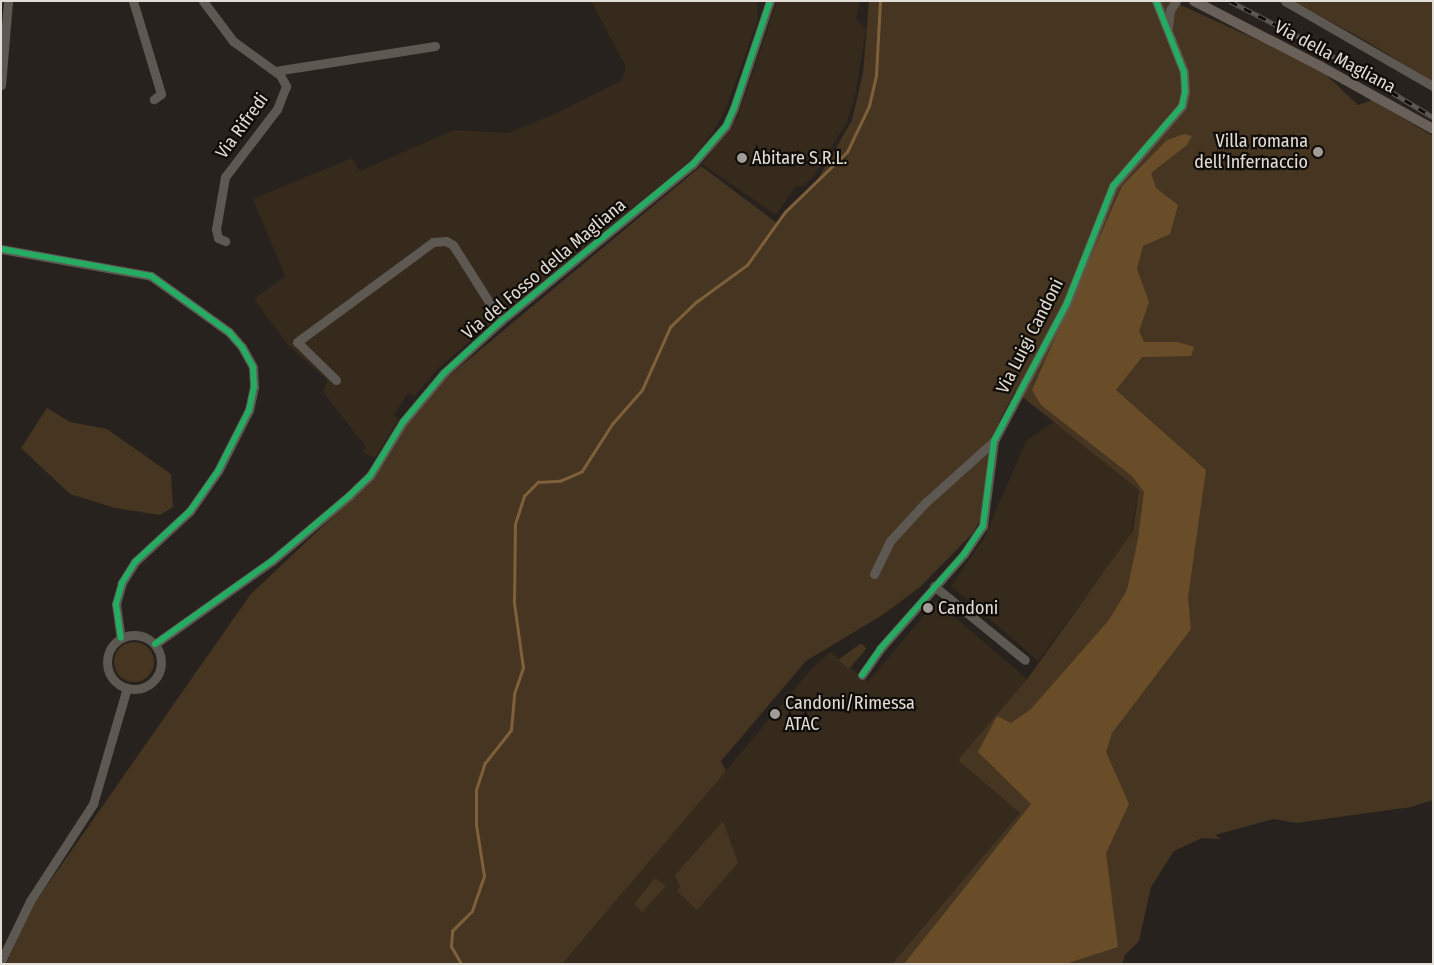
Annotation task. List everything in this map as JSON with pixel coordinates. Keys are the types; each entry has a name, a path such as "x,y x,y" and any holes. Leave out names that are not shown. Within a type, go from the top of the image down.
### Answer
{"main road":[{"name":"Via della Magliana","path":"1194,1 1320,66 1433,129"}],"street":[{"path":"1,85 8,1"},
{"path":"133,1 161,94 154,99"},
{"name":"Via Rifredi","path":"203,1 232,41 275,71 285,82 284,97 225,178 216,229 216,236 225,241"},
{"name":"Via del Fosso della Magliana","path":"155,644 279,556 349,496 370,476 403,422 432,385 502,321 693,164 710,147 734,108 770,1"},
{"name":"Via Luigi Candoni","path":"862,675 934,586 964,554 983,526 994,441 1067,303 1113,186 1182,106 1185,92 1184,72 1168,27 1156,1"},
{"path":"1168,27 1170,10 1176,1"},
{"path":"1285,1 1433,86"},
{"path":"275,71 435,46"},
{"path":"336,380 297,342 433,242 446,241 453,245 502,321"},
{"path":"1,249 151,276 229,332 247,354 253,367 254,387 249,410 218,471 190,511 135,562 122,583 116,604 122,638"},
{"path":"874,574 890,541 926,503 994,441"},
{"path":"934,586 1025,660"},
{"path":"139,635 155,644 161,660 157,676 144,687 126,688 111,676 107,659 109,650 122,638 139,635"},
{"path":"1,961 30,901 89,812 126,688"}],"shaded area":[{"path":"591,1 757,1 758,19 727,106 713,132 693,158 437,369 415,396 408,393 394,415 399,419 375,458 363,452 365,446 323,392 327,380 287,344 254,299 285,276 253,199 352,158 360,171 454,130 508,133 555,114 621,81 626,67"},
{"path":"777,1 860,1 856,19 866,29 856,92 847,122 814,176 804,186 796,186 776,215 702,164 738,116"},
{"path":"869,1 1172,1 1319,68 1358,105 1372,100 1433,136 1433,800 1411,807 1296,823 1274,819 1215,835 1221,839 1202,838 1174,851 1151,887 1139,941 1125,955 1122,964 892,964 1020,813 958,760 1028,678 1133,531 1139,490 1015,391 999,422 982,517 973,533 920,587 884,614 806,661 721,761 726,771 562,964 6,964 32,907 250,595 363,488 427,394 701,166 777,223 818,179 852,120 863,73"},
{"path":"1293,1 1433,1 1433,82 1366,41"},
{"path":"1184,134 1192,136 1187,145 1151,173 1156,188 1178,205 1170,234 1143,246 1137,269 1149,302 1139,331 1144,342 1178,342 1194,347 1191,356 1142,357 1116,390 1206,470 1188,597 1191,629 1112,733 1106,752 1129,804 1106,853 1118,947 1065,964 904,964 1031,804 978,752 997,716 1011,723 1031,709 1109,620 1127,590 1138,539 1144,492 1132,476 1041,405 1032,390 1122,186 1167,140"},
{"path":"47,408 70,422 107,429 171,474 173,507 160,515 115,508 70,494 21,448"},
{"path":"1055,421 1139,490 1130,538 1038,661 951,586 984,538 1026,441"},
{"path":"936,601 1027,679 962,758 1020,813 892,964 562,964 814,666 831,652 868,682"},
{"path":"134,642 148,648 154,662 148,676 134,682 120,676 114,662 120,648"},
{"path":"860,644 864,645 866,649 849,669 838,660"},
{"path":"723,821 738,863 697,910 677,891 680,887 675,875"},
{"path":"655,878 666,886 642,912 634,904"}],"waterway":[{"path":"461,964 451,947 452,931 472,911 484,876 476,825 476,790 485,763 511,730 514,694 523,668 514,603 515,524 524,496 538,482 560,481 582,471 612,424 642,390 670,327 696,302 747,265 785,212 847,152 869,106 876,75 880,1"}],"railway":[{"path":"1230,1 1309,42 1433,117"}],"cycle path":[{"path":"155,644 272,561 349,496 370,476 403,422 444,373 501,321 693,164 726,126 734,108 770,1"},
{"path":"862,675 880,649 964,554 983,526 994,441 1067,303 1113,186 1182,106 1185,92 1184,72 1156,1"},
{"path":"1,249 151,276 229,332 242,347 253,367 254,387 249,410 218,471 190,511 135,562 122,583 116,604 121,638"}],"place":[{"name":"Villa romana dell’Infernaccio","path":"1318,152"},
{"name":"Abitare S.R.L.","path":"742,158"},
{"name":"Candoni","path":"928,608"},
{"name":"Candoni/Rimessa ATAC","path":"775,714"}]}
